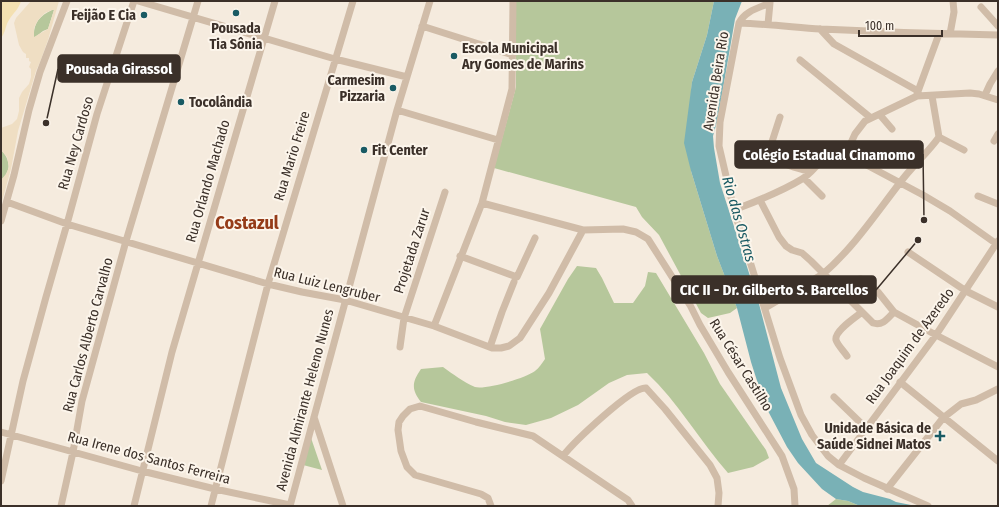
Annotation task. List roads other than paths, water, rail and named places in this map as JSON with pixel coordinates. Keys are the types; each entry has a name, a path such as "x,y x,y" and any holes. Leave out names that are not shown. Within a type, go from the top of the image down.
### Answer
{"street":[{"path":"1,221 7,202 28,110 40,72 67,1"},
{"name":"Rua Ney Cardoso","path":"1,480 23,381 68,224 97,114 134,1"},
{"path":"138,1 263,38 407,77"},
{"name":"Rua Carlos Alberto Carvalho","path":"61,506 74,452 82,401 126,241 198,1"},
{"name":"Rua Orlando Machado","path":"134,506 172,352 275,1"},
{"name":"Rua Mario Freire","path":"211,506 268,284 353,1"},
{"name":"Avenida Almirante Heleno Nunes","path":"290,505 397,110 430,1"},
{"path":"434,326 460,256 482,203 512,89 513,1"},
{"path":"950,34 954,12 953,1"},
{"name":"Avenida Beira Rio","path":"770,2 745,14 739,23 720,122 719,146 734,210 780,358 801,414 812,435 828,456 839,465 864,478 928,506"},
{"name":"Avenida Beira Rio","path":"768,24 770,2"},
{"path":"981,8 998,26"},
{"path":"739,23 820,29 998,35"},
{"path":"422,26 513,55"},
{"path":"820,29 834,44 917,94 932,96 964,93 985,96 998,100"},
{"path":"846,154 858,130 865,121 880,115 917,94 939,34"},
{"path":"800,60 871,118"},
{"path":"985,96 998,71"},
{"path":"765,308 823,274 837,261 859,236 900,182 939,137 932,96"},
{"path":"397,110 498,140"},
{"path":"880,115 892,129"},
{"path":"780,117 769,151 770,156 781,162 810,172"},
{"path":"994,141 998,134"},
{"path":"939,137 964,150"},
{"path":"734,210 760,200 804,178 824,158 836,152 846,154 900,182 950,211 997,243"},
{"path":"804,178 822,196"},
{"name":"Projetada Zarur","path":"400,347 404,318 445,192"},
{"path":"978,196 998,204"},
{"path":"760,200 779,237 786,246 792,250 802,253 874,323 882,323 894,312"},
{"name":"Rua Luiz Lengruber","path":"7,202 68,224 268,284 345,300 434,326 490,348 509,346 520,338 549,293 583,230"},
{"name":"Rua César Castilho","path":"482,203 583,230 623,229 636,232 648,239 690,305 728,372 782,456 794,489 795,506"},
{"path":"460,256 517,277 535,238"},
{"name":"Rua Joaquim de Azeredo","path":"839,465 936,335 997,243"},
{"path":"908,252 966,291 998,307"},
{"path":"848,297 855,280 859,278 878,292 894,312 998,367"},
{"path":"490,348 514,282"},
{"path":"847,356 838,345 836,336 862,312"},
{"path":"900,382 998,461"},
{"path":"564,456 578,439 638,388 646,388 710,464 717,478 719,493 718,506"},
{"path":"887,489 943,418 961,404 976,400 998,389"},
{"path":"834,397 866,428"},
{"path":"491,506 488,498 481,494 415,474 407,467 401,451 398,430 399,422 410,409 420,406 533,436 628,500 632,506"},
{"path":"313,416 343,506"},
{"name":"Rua Irene dos Santos Ferreira","path":"1,432 142,471 290,505"}],"water":[{"path":"714,1 742,1 735,19 718,118 713,136 714,148 720,183 759,304 781,388 802,439 816,463 863,492 896,502 916,506 860,506 848,501 836,499 822,489 798,463 787,447 768,411 751,362 737,308 717,256 684,143 692,82 707,35"}],"place":[{"name":"Pousada Tia Sônia","path":"236,13"},
{"name":"Feijão E Cia","path":"144,15"},
{"name":"Escola Municipal Ary Gomes de Marins","path":"454,56"},
{"name":"Carmesim Pizzaria","path":"393,88"},
{"name":"Tocolândia","path":"181,102"},
{"name":"Pousada Girassol","path":"46,123"},
{"name":"Fit Center","path":"364,150"},
{"name":"Colégio Estadual Cinamomo","path":"924,220"},
{"name":"CIC II - Dr. Gilberto S. Barcellos","path":"918,240"},
{"name":"Unidade Básica de Saúde Sidnei Matos","path":"940,436"}],"district":[{"name":"Costazul","path":"247,223"}],"water label":[{"name":"Rio das Ostras","path":"739,219"}]}
